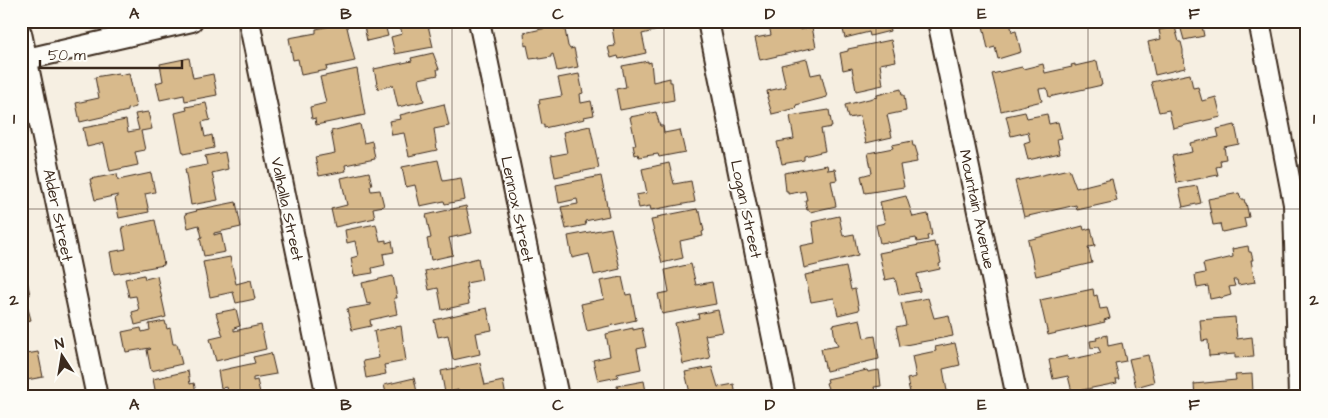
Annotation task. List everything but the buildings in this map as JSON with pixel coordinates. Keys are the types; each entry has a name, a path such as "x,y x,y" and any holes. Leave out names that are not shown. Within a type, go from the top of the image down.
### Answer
{"street":[{"path":"27,59 192,21"},
{"name":"Valhalla Street","path":"249,21 327,397"},
{"name":"Lennox Street","path":"478,21 558,397"},
{"name":"Logan Street","path":"708,21 786,397"},
{"name":"Mountain Avenue","path":"938,21 1017,397"},
{"path":"1259,21 1294,204 1299,397"},
{"name":"Alder Street","path":"21,33 97,397"}]}
